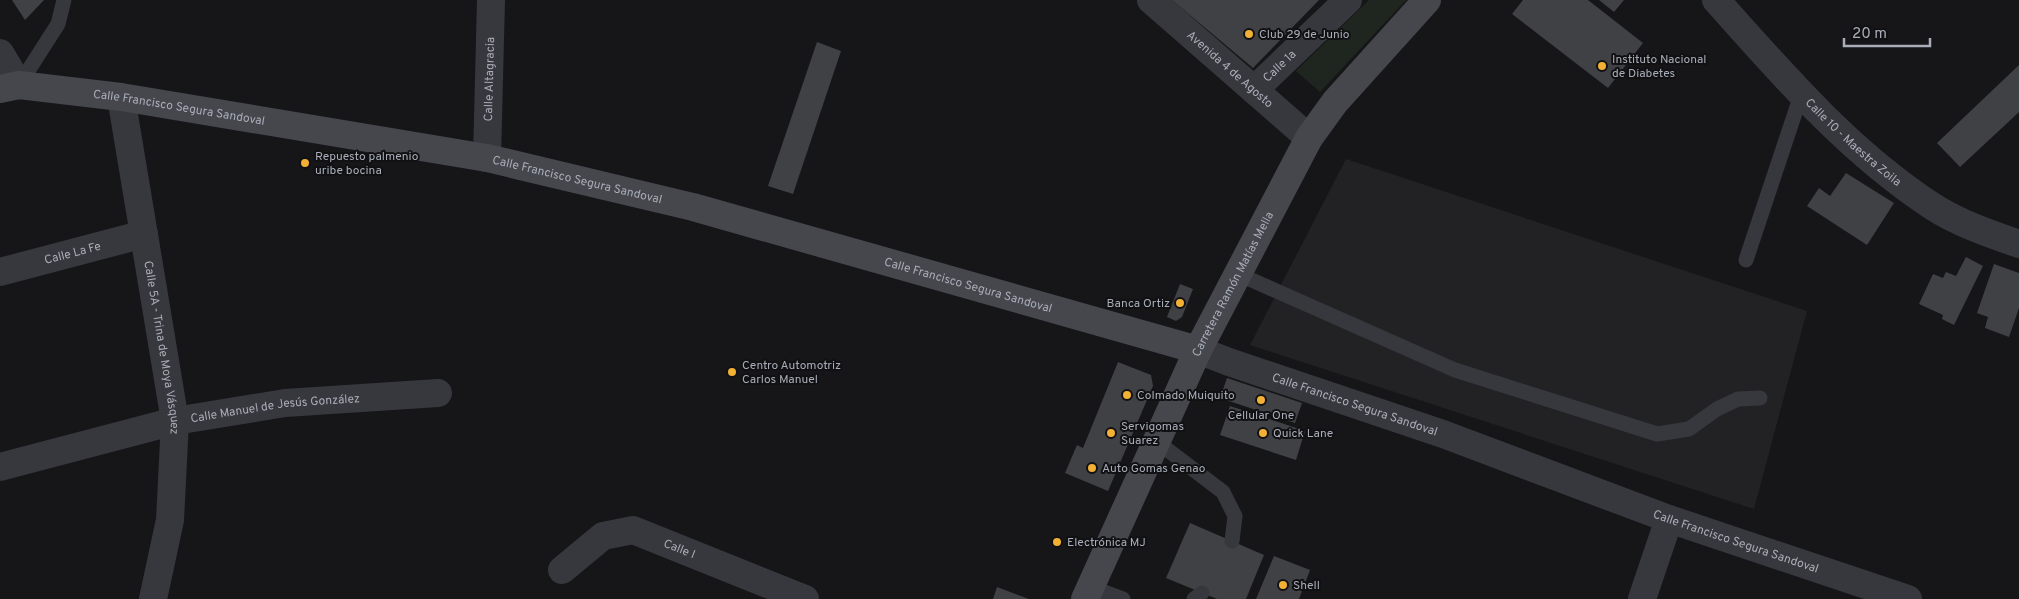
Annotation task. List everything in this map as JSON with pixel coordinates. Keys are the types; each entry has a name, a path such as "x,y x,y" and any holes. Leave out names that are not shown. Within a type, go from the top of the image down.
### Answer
{"main road":[{"name":"Carretera Ramón Matías Mella","path":"1088,593 1198,350 1309,138 1335,102 1427,0"},
{"name":"Calle Francisco Segura Sandoval","path":"9,87 121,97 486,158 693,207 1198,350"}],"street":[{"name":"Calle Altagracia","path":"486,158 491,0"},
{"name":"Avenida 4 de Agosto","path":"1152,0 1309,138"},
{"name":"Calle 1a","path":"1254,90 1348,0"},
{"name":"Calle 10 - Maestra Zoila","path":"1716,0 1801,95 1883,171 1934,207 1990,234 2019,244"},
{"path":"0,53 9,87"},
{"name":"Calle 5A - Trina de Moya Vásquez","path":"121,97 175,421 170,520 153,599"},
{"name":"Calle La Fe","path":"0,272 144,234"},
{"name":"Calle Francisco Segura Sandoval","path":"1198,350 1443,434 1669,520 1908,599"},
{"name":"Calle Manuel de Jesús González","path":"0,467 175,421 285,403 438,393"},
{"path":"1642,599 1669,520"},
{"name":"Calle I","path":"562,570 603,536 633,530 805,599"}],"lane":[{"path":"9,87 58,24 64,0"},
{"path":"1746,260 1801,95"},
{"path":"1238,274 1455,370 1657,434 1689,429 1717,409 1738,399 1760,398"},
{"path":"1156,440 1223,492 1235,516 1232,541"},
{"path":"1088,593 1123,599"}],"shaded area":[{"path":"1369,0 1406,0 1320,92 1296,71"},
{"path":"1346,159 1807,311 1754,509 1250,345"}],"building":[{"path":"12,0 44,0 25,20"},
{"name":"Club 29 de Junio","path":"1172,0 1319,0 1253,68"},
{"name":"Instituto Nacional de Diabetes","path":"1523,0 1588,0 1643,43 1608,88 1512,14"},
{"path":"1599,0 1624,0 1614,12"},
{"path":"817,42 841,51 793,194 768,186"},
{"path":"2019,65 2019,112 1960,167 1937,143"},
{"path":"1846,173 1894,203 1867,245 1807,206 1819,188 1830,196"},
{"path":"1966,257 1983,266 1954,325 1942,319 1943,315 1919,304 1933,274 1943,278 1946,272 1956,276"},
{"path":"1994,264 2019,273 2019,308 2009,337 1985,328 1988,317 1977,313"},
{"name":"Banca Ortiz","path":"1180,284 1193,289 1182,317 1176,321 1167,317"},
{"path":"1118,362 1151,375 1153,386 1108,491 1065,473 1077,445 1083,448"},
{"name":"Cellular One","path":"1227,378 1302,403 1295,423 1220,398"},
{"name":"Quick Lane","path":"1230,406 1305,431 1296,460 1220,435"},
{"name":"Shell","path":"1190,523 1264,555 1246,599 1217,599 1166,578"},
{"name":"Shell","path":"1274,556 1310,570 1299,599 1256,599"},
{"path":"997,587 1029,599 993,599"}],"place":[{"name":"Club 29 de Junio","path":"1249,34"},
{"name":"Instituto Nacional de Diabetes","path":"1602,66"},
{"name":"Repuesto palmenio uribe bocina","path":"305,163"},
{"name":"Banca Ortiz","path":"1180,303"},
{"name":"Centro Automotriz Carlos Manuel","path":"732,372"},
{"name":"Colmado Muiquito","path":"1127,395"},
{"name":"Cellular One","path":"1261,400"},
{"name":"Servigomas Suarez","path":"1111,433"},
{"name":"Quick Lane","path":"1263,433"},
{"name":"Auto Gomas Genao","path":"1092,468"},
{"name":"Electrónica MJ","path":"1057,542"},
{"name":"Shell","path":"1283,585"}]}
